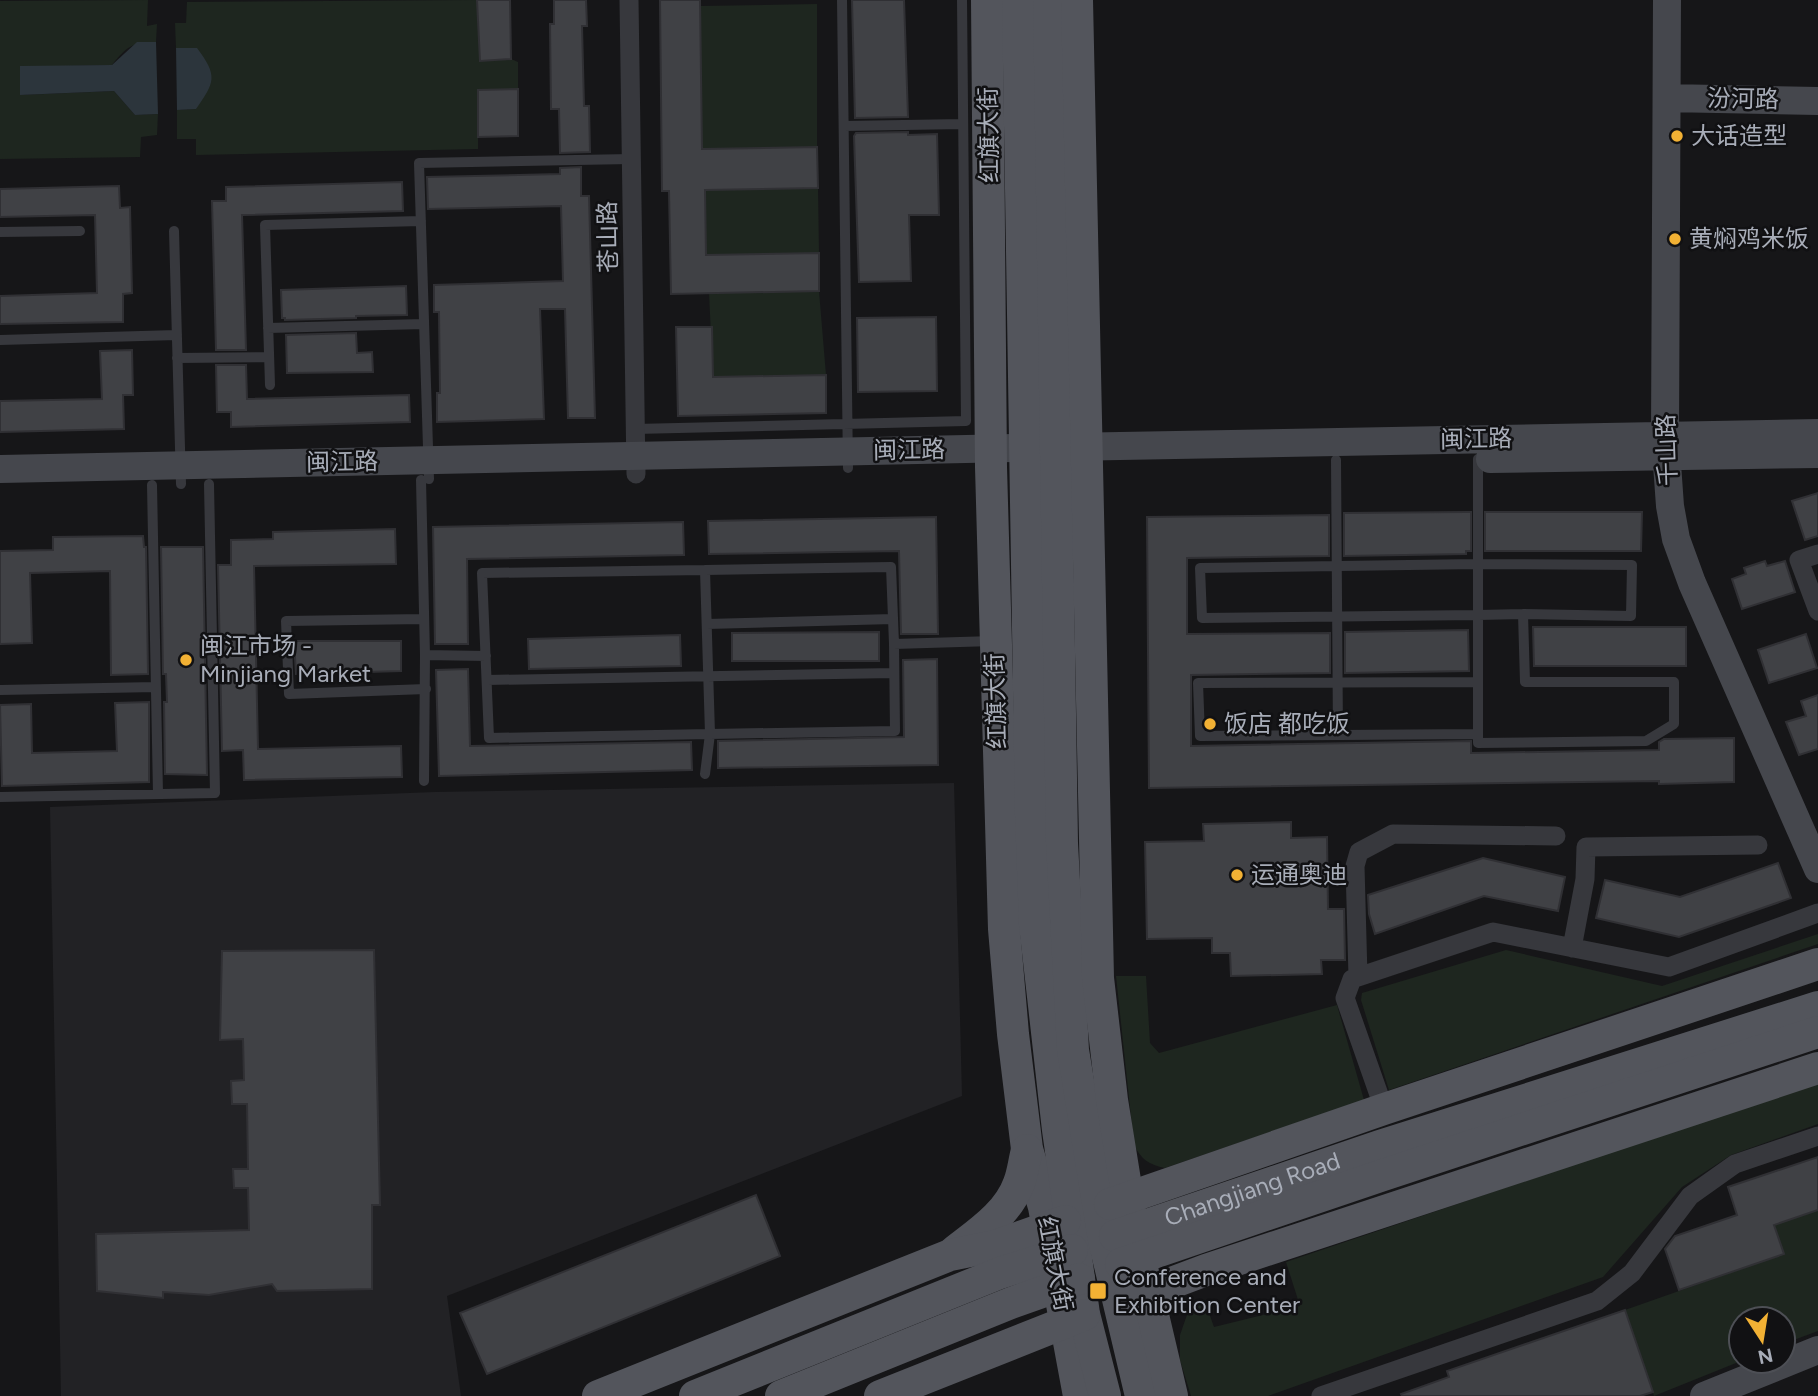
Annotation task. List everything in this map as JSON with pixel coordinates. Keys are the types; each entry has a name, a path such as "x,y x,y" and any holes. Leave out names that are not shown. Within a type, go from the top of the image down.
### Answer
{"main road":[{"name":"红旗大街","path":"988,0 977,148 991,458 1011,641 1035,925 1087,1251 1076,1318 1077,1389"},
{"name":"红旗大街","path":"1018,0 1098,978 1120,1147 1113,1203 1087,1251"},
{"name":"红旗大街","path":"1049,0 1066,957 1073,1050 1113,1203"},
{"name":"红旗大街","path":"1077,0 1055,456 1011,641 1004,929 1027,1149 1044,1207 1087,1251"},
{"name":"千山路","path":"1667,0 1665,447 1670,506 1676,539 1688,572 1818,869"},
{"name":"汾河路","path":"1667,98 1818,101"},
{"name":"闽江路","path":"1055,456 1478,459 1665,447 1818,433"},
{"name":"闽江路","path":"0,488 152,485 180,475 209,484 426,473 636,453 848,448 991,458 1665,447 1818,454"},
{"name":"闽江路","path":"0,470 180,475 426,473"},
{"path":"1087,1251 1113,1203 1818,964"},
{"name":"Changjiang Road","path":"780,1396 1011,1303 1087,1251 1393,1142 1818,1007"},
{"name":"Changjiang Road","path":"695,1396 1000,1273 1383,1175 1818,1032"},
{"path":"880,1396 1206,1270 1818,1068"},
{"path":"1120,1147 1136,1169 1153,1178 1173,1179 1200,1174"},
{"path":"950,1255 1006,1207 1020,1182 1027,1149"},
{"path":"597,1396 950,1255 995,1245 1087,1251 1133,1297 1161,1352 1172,1396"},
{"path":"1161,1352 1164,1327 1175,1296 1186,1283 1206,1270"},
{"path":"1133,1297 1141,1396"},
{"path":"1076,1318 1105,1396"},
{"path":"973,1358 1009,1350 1034,1351 1063,1365 1077,1389"},
{"path":"1704,1396 1818,1350"}],"street":[{"name":"苍山路","path":"629,0 636,453"},
{"path":"1818,554 1799,561 1818,611"},
{"path":"1358,977 1355,866 1359,852 1393,834 1556,836"},
{"path":"1572,948 1585,879 1586,847 1758,845"},
{"path":"1384,1109 1345,999 1352,979 1493,932 1669,967 1818,913"},
{"path":"1321,1396 1597,1301 1632,1273 1690,1196 1735,1164 1818,1136"}],"lane":[{"path":"842,0 848,448"},
{"path":"636,453 848,448 966,422 977,148 963,124 962,0"},
{"path":"844,126 963,124"},
{"path":"424,782 426,473 419,163 631,159"},
{"path":"270,385 265,225 421,221"},
{"path":"0,233 80,231"},
{"path":"174,231 180,475"},
{"path":"268,328 424,324"},
{"path":"0,340 177,335"},
{"path":"177,358 269,356"},
{"path":"1478,459 1478,743 1646,741 1674,724 1674,682 1525,682 1523,614"},
{"path":"1336,460 1338,735"},
{"path":"0,797 215,793 209,484"},
{"path":"152,485 158,794"},
{"path":"1478,564 1632,565 1631,616 1523,614 1202,618 1200,568 1478,564"},
{"path":"891,567 893,619 895,731 489,738 482,573 891,567"},
{"path":"705,570 710,734 705,774"},
{"path":"424,619 286,621 289,694 426,690"},
{"path":"707,624 893,619"},
{"path":"894,644 1011,641"},
{"path":"425,655 486,656"},
{"path":"487,680 894,673"},
{"path":"1478,682 1198,684 1200,736 1478,734"},
{"path":"0,690 156,687"}],"shaded area":[{"path":"148,0 147,26 157,24 156,42 131,46 112,65 20,67 20,95 114,91 135,115 158,114 157,135 141,137 140,157 0,159 0,1"},
{"path":"477,0 480,60 511,59 518,62 518,89 478,90 478,149 196,155 196,139 177,139 177,110 196,109 197,48 176,48 175,23 186,23 187,2"},
{"path":"817,4 817,147 702,149 700,6"},
{"path":"137,42 156,42 158,114 135,115 114,91 20,95 20,66 112,65"},
{"path":"176,48 197,48 211,72 210,85 196,109 177,110"},
{"path":"818,188 819,253 706,255 706,190"},
{"path":"819,291 826,375 713,377 709,293"},
{"path":"954,783 962,1096 447,1296 461,1396 61,1396 50,807 435,792"},
{"path":"1818,934 1818,944 1389,1090 1361,1000 1362,993 1506,950 1662,986"},
{"path":"1116,976 1146,976 1150,1043 1159,1053 1337,1005 1364,1100 1165,1168 1150,1163 1134,1145"},
{"path":"1818,1082 1818,1124 1731,1155 1682,1187 1603,1277 1268,1396 1191,1396 1180,1360 1180,1335 1189,1309 1204,1299 1214,1327 1300,1306 1286,1262"},
{"path":"1818,1210 1818,1331 1797,1339 1797,1305 1727,1305 1727,1367 1654,1396 1625,1310 1784,1254 1774,1225"}],"building":[{"path":"477,0 510,0 511,59 480,61"},
{"path":"554,0 586,0 587,26 582,26 584,106 589,106 590,152 560,153 559,109 551,109 550,24 554,24"},
{"path":"660,0 700,0 702,149 817,147 818,188 705,190 706,255 819,253 819,291 671,294 669,191 662,191"},
{"path":"852,0 904,0 908,117 855,118"},
{"path":"518,89 518,136 478,137 478,90"},
{"path":"908,132 908,135 937,134 939,215 909,215 911,281 859,282 854,136 856,133"},
{"path":"581,167 581,196 589,196 595,418 568,418 565,309 540,309 544,419 437,422 437,393 440,393 439,312 434,312 434,285 563,281 561,206 428,209 427,177 560,174 560,168"},
{"path":"402,182 403,211 242,215 246,350 216,350 212,201 226,201 226,187"},
{"path":"119,186 120,208 130,207 132,293 123,294 123,322 0,324 0,296 97,293 95,215 0,217 0,189"},
{"path":"406,286 407,315 282,318 281,290"},
{"path":"936,317 937,391 858,392 857,318"},
{"path":"676,327 712,327 713,377 826,375 826,413 678,416"},
{"path":"356,333 357,353 372,352 373,372 287,373 286,335"},
{"path":"132,350 133,395 123,395 124,429 0,432 0,401 102,399 100,351"},
{"path":"216,365 246,365 247,399 409,395 410,422 231,427 231,412 217,412"},
{"path":"1818,493 1818,536 1805,540 1792,501"},
{"path":"1471,512 1471,551 1466,551 1466,554 1344,556 1344,513"},
{"path":"1485,512 1642,512 1641,551 1485,551"},
{"path":"1329,515 1329,556 1187,558 1187,634 1330,633 1330,673 1191,675 1191,746 1471,741 1471,753 1659,750 1659,742 1664,739 1734,738 1734,782 1149,788 1147,517"},
{"path":"936,517 938,634 901,634 899,551 709,554 708,521"},
{"path":"683,522 684,555 467,559 468,644 435,644 433,527"},
{"path":"395,529 396,564 254,566 258,749 401,746 402,777 244,780 243,750 222,751 218,565 231,565 231,540 273,539 273,532"},
{"path":"143,536 146,547 148,674 111,675 110,571 30,573 32,643 0,644 0,551 53,550 53,537"},
{"name":"闽江市场 - Minjiang Market","path":"161,547 203,547 207,775 165,774 164,702 167,702 166,674 163,674"},
{"path":"1765,561 1767,566 1785,561 1795,592 1742,609 1732,579 1746,574 1744,568"},
{"path":"1533,627 1686,627 1686,666 1534,666"},
{"path":"1468,630 1469,671 1345,673 1345,632"},
{"path":"879,632 879,661 732,661 732,633"},
{"path":"1806,634 1817,668 1769,683 1758,650"},
{"path":"680,635 681,666 529,669 528,639"},
{"path":"294,641 401,641 401,671 296,674"},
{"path":"937,659 938,765 718,768 718,741 904,737 903,660"},
{"path":"468,669 470,746 691,742 692,770 439,776 436,670"},
{"path":"1818,695 1818,749 1799,755 1786,722 1806,716 1801,701"},
{"path":"149,702 149,782 2,786 0,705 31,704 32,753 117,751 115,703"},
{"name":"运通奥迪","path":"1291,822 1291,838 1327,837 1328,909 1344,909 1345,960 1321,960 1322,974 1231,976 1230,953 1212,953 1212,938 1147,939 1145,842 1204,841 1203,824"},
{"path":"1483,858 1565,877 1558,911 1484,896 1375,934 1369,914 1368,895"},
{"path":"1778,863 1791,898 1679,937 1596,918 1605,880 1680,897"},
{"path":"374,950 380,1205 372,1205 372,1289 277,1291 272,1284 209,1295 163,1292 163,1298 97,1291 96,1234 249,1230 248,1188 234,1188 233,1169 248,1169 247,1104 232,1104 231,1081 244,1080 243,1039 220,1040 222,951"},
{"path":"1818,1157 1818,1210 1774,1225 1784,1254 1679,1290 1665,1249 1675,1236 1737,1215 1728,1187"},
{"path":"756,1195 780,1256 487,1374 460,1313"},
{"path":"1625,1310 1653,1392 1640,1396 1401,1394 1449,1377 1447,1371"}],"place":[{"name":"大话造型","path":"1677,136"},
{"name":"黄焖鸡米饭","path":"1675,239"},
{"name":"闽江市场 - Minjiang Market","path":"186,660"},
{"name":"饭店 都吃饭","path":"1210,724"},
{"name":"运通奥迪","path":"1237,875"},
{"name":"Conference and Exhibition Center","path":"1098,1291"}]}
